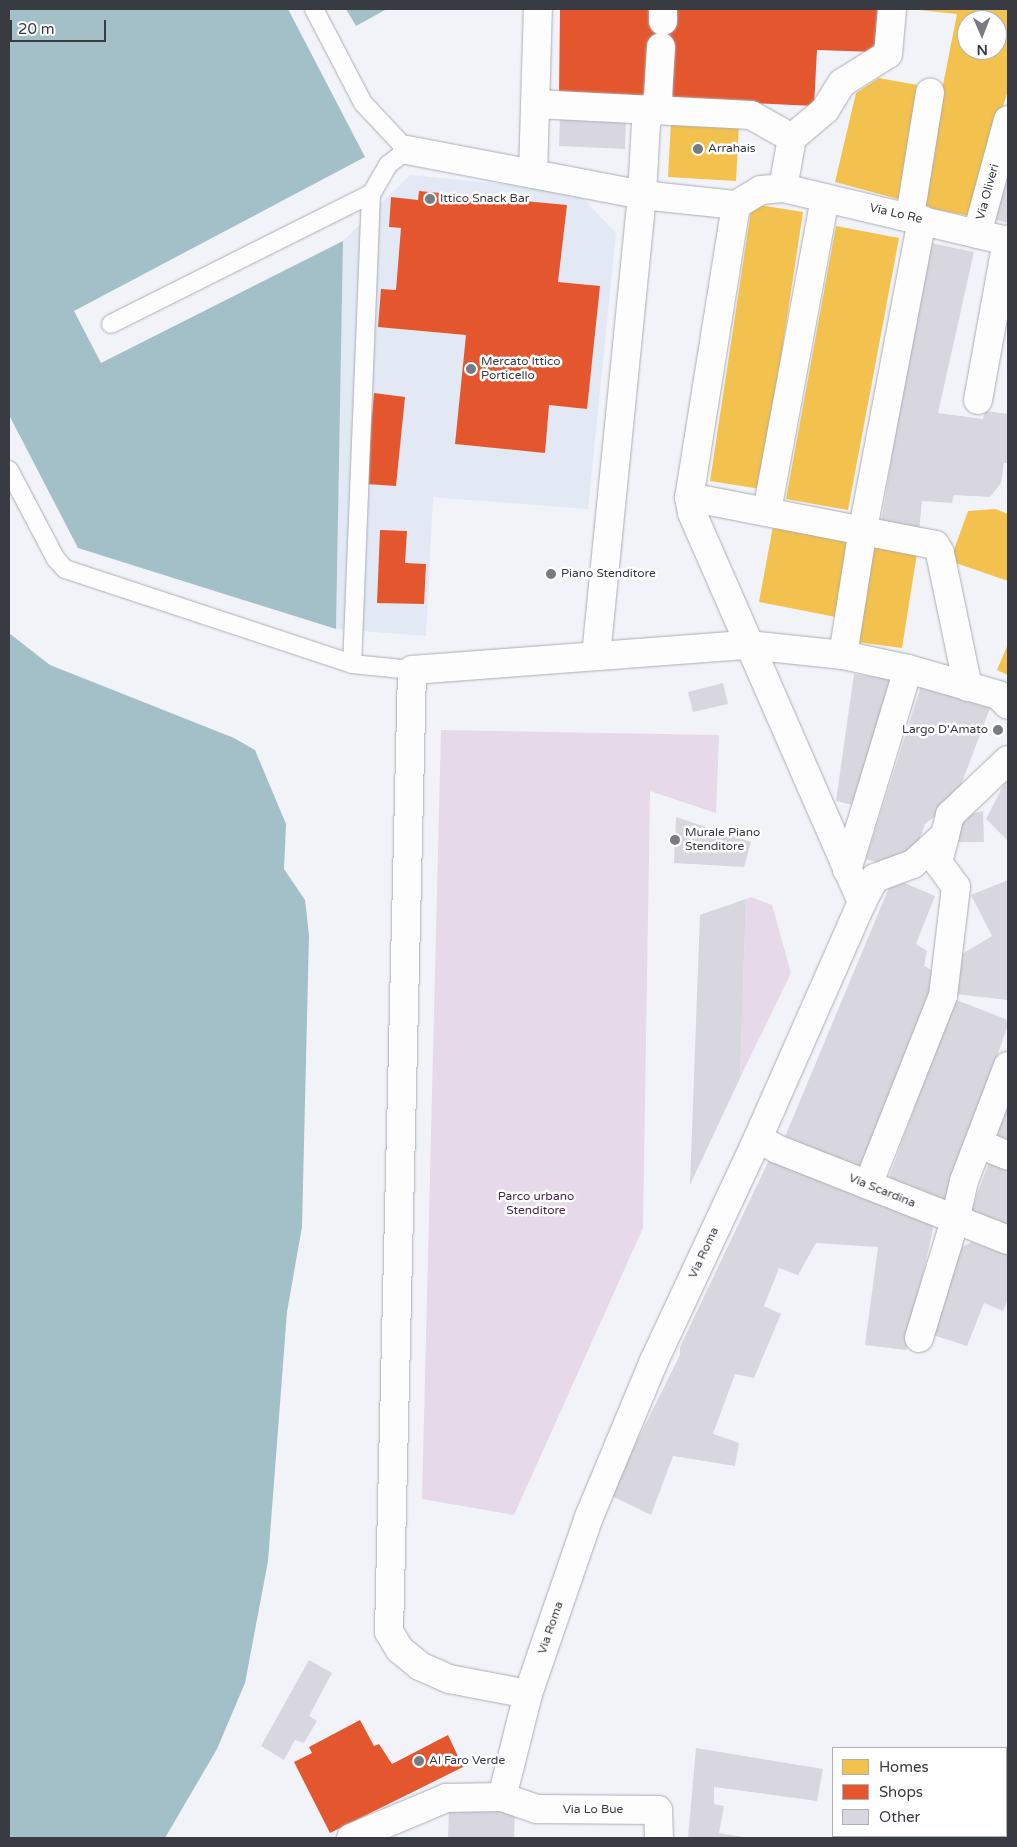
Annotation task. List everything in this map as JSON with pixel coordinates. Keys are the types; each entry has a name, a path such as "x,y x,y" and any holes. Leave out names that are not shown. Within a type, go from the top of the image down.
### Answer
{"street":[{"path":"533,174 538,9"},
{"path":"407,150 642,195 736,205 761,190 783,188 792,138 826,110 842,83 888,54 892,9"},
{"path":"596,656 642,195 646,123 658,97 662,26"},
{"path":"843,655 916,218 930,94"},
{"path":"535,104 751,115 792,138"},
{"name":"Via Oliveri","path":"977,234 1008,120"},
{"name":"Via Lo Re","path":"783,188 1008,240"},
{"path":"766,511 825,198"},
{"path":"736,205 689,497 692,513 862,902"},
{"path":"978,400 1008,240"},
{"path":"689,497 863,529 935,545 940,554 968,687"},
{"path":"528,1694 449,1678 420,1666 400,1650 389,1632 412,670 748,644 843,655 908,669 998,695 1008,705"},
{"path":"847,870 908,669"},
{"name":"Via Roma","path":"502,1797 528,1694 593,1508 654,1361 758,1138 862,902 875,878 912,864 945,835 950,815 1002,764"},
{"path":"868,1185 943,996 956,888 938,862 945,835"},
{"path":"919,1338 955,1220 964,1181 980,1144 1008,1066"},
{"name":"Via Scardina","path":"758,1138 868,1185 1008,1240"},
{"path":"980,1144 1008,1156"},
{"path":"351,1838 446,1798 502,1797"},
{"name":"Via Lo Bue","path":"502,1797 536,1809 658,1810 659,1838"}],"lane":[{"path":"314,9 363,103 407,150 388,165 371,194 352,664"},
{"path":"111,324 371,194"},
{"path":"9,470 56,559 65,569 352,664 412,670"}],"shaded area":[{"name":"Mercato Ittico Porticello","path":"410,175 576,191 616,233 588,509 433,497 426,636 336,629 343,241"}],"green space":[{"name":"Parco urbano Stenditore","path":"441,730 719,735 716,813 650,791 643,1228 514,1515 422,1499"},
{"path":"751,897 772,905 791,973 740,1078 746,899"}],"water":[{"path":"9,9 288,9 365,157 74,311 101,363 343,241 336,629 78,548 9,415"},
{"path":"346,9 387,9 356,26"},
{"path":"9,633 50,665 234,738 255,750 286,824 284,869 305,900 309,935 302,1227 287,1312 268,1561 245,1683 217,1749 165,1838 9,1838"}],"building: Homes":[{"path":"909,9 1008,9 1008,90 970,216 919,206 957,14"},
{"path":"879,78 917,85 902,200 835,182 856,93"},
{"path":"671,121 739,125 736,181 668,177"},
{"path":"752,204 803,212 761,489 710,481"},
{"path":"836,226 899,238 848,510 786,499"},
{"path":"995,509 1008,514 1008,581 950,561 968,511"},
{"path":"773,526 851,540 836,617 759,602"},
{"path":"872,546 917,553 902,648 857,642"},
{"path":"1008,644 1008,675 997,670"}],"building: Shops":[{"path":"560,9 878,9 876,52 817,50 814,106 559,94"},
{"path":"419,191 567,205 558,282 600,286 587,409 549,405 545,453 455,444 466,335 378,327 381,289 396,290 401,228 389,227 391,197 418,200"},
{"path":"374,393 405,397 396,486 366,484"},
{"path":"380,530 407,531 405,563 426,564 424,604 377,603"},
{"path":"360,1720 374,1746 379,1744 392,1764 448,1735 463,1767 330,1833 294,1762 312,1753 309,1747"}],"building: Other":[{"path":"560,116 626,120 625,149 559,146"},
{"path":"1008,168 1008,223 992,219"},
{"path":"926,242 974,252 938,413 983,419 985,411 1008,414 1008,463 1004,463 1001,483 990,497 954,495 952,503 922,501 919,532 880,530"},
{"path":"854,674 893,680 857,806 836,801"},
{"path":"723,683 728,704 693,712 688,692"},
{"path":"921,686 990,708 955,801 925,824 917,847 889,866 866,859"},
{"path":"1005,782 1008,785 1008,841 986,819"},
{"path":"983,811 984,842 953,842 963,816"},
{"path":"676,817 751,842 744,867 674,863"},
{"path":"893,878 935,896 916,944 927,951 924,966 940,974 863,1170 784,1139"},
{"path":"1008,880 1008,1000 955,994 957,957 992,936 971,895"},
{"path":"746,899 740,1078 690,1185 700,915"},
{"path":"954,999 1008,1020 1008,1025 945,1204 887,1183"},
{"path":"1008,1087 1008,1147 987,1138"},
{"path":"769,1160 934,1225 906,1350 865,1345 878,1247 816,1243 798,1275 779,1268 764,1306 781,1314 754,1378 735,1374 713,1434 739,1443 735,1466 673,1456 651,1515 610,1495 680,1355 680,1347"},
{"path":"989,1162 1008,1170 1008,1227 971,1211"},
{"path":"972,1242 1008,1255 1008,1299 1003,1311 984,1303 967,1346 927,1333 962,1247"},
{"path":"309,1660 332,1673 309,1716 317,1721 304,1743 295,1740 284,1760 261,1746"},
{"path":"696,1748 823,1769 817,1801 714,1787 714,1804 724,1806 719,1833 750,1838 688,1838"},
{"path":"449,1810 515,1811 514,1838 448,1838"}],"place":[{"name":"Arrahais","path":"698,149"},
{"name":"Ittico Snack Bar","path":"430,199"},
{"name":"Mercato Ittico Porticello","path":"471,369"},
{"name":"Piano Stenditore","path":"551,574"},
{"name":"Largo D'Amato","path":"998,730"},
{"name":"Murale Piano Stenditore","path":"675,840"},
{"name":"Al Faro Verde","path":"419,1761"}]}
